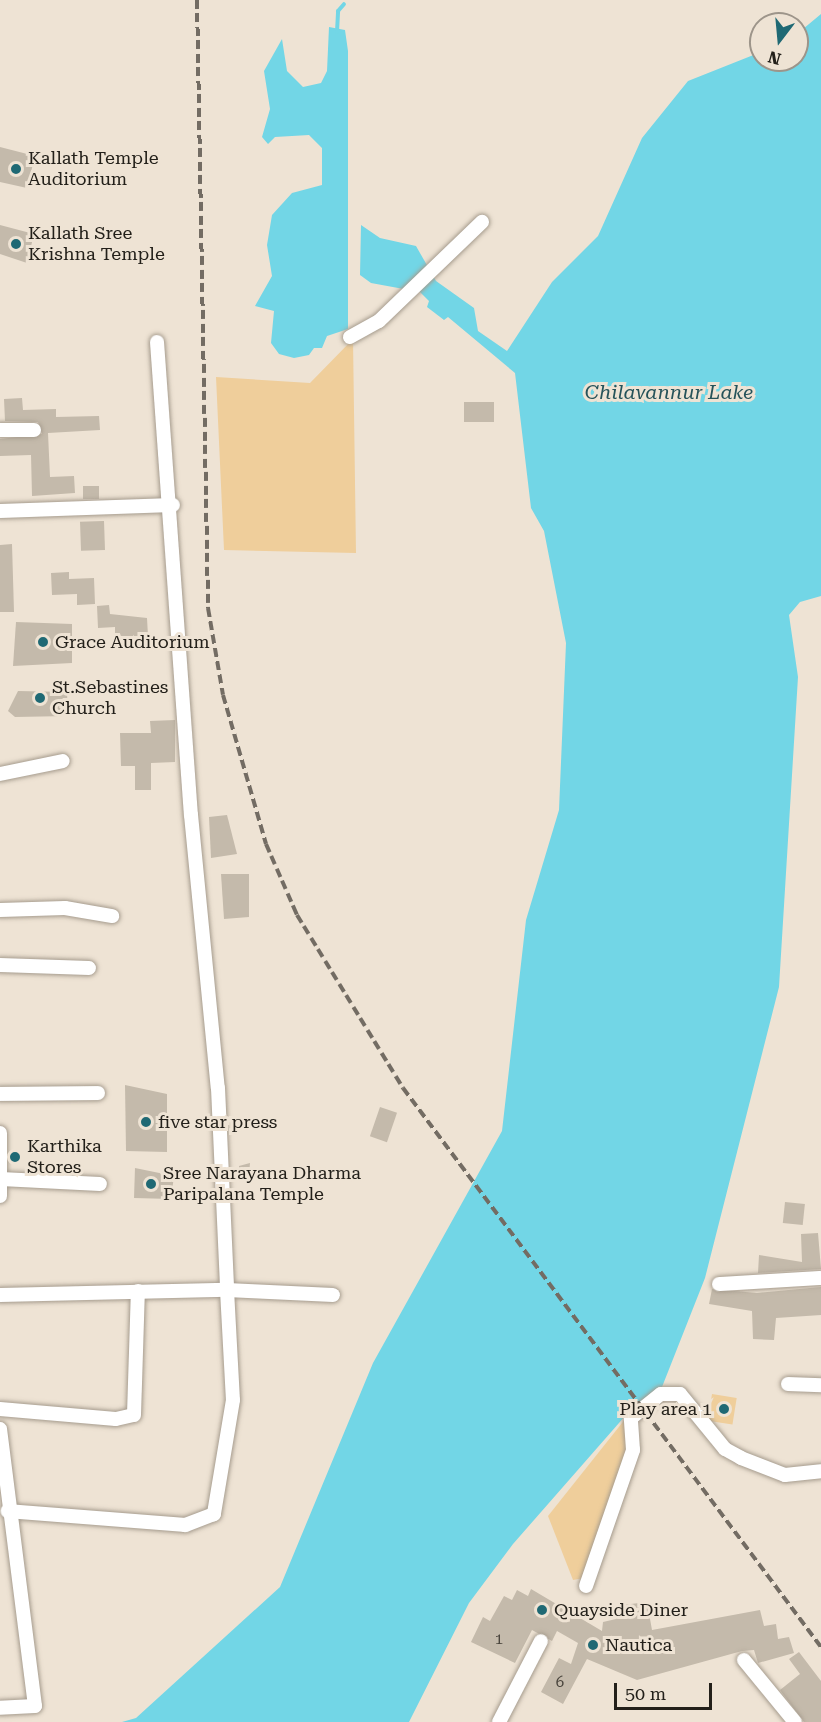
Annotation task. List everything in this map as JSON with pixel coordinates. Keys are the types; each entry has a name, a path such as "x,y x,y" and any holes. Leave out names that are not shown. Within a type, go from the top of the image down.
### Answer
{"street":[{"path":"350,336 403,298 482,222"},
{"path":"8,1511 185,1525 214,1514 233,1400 218,1088 191,815 173,505 158,342"},
{"path":"0,430 34,430"},
{"path":"0,511 173,505"},
{"path":"0,774 63,761"},
{"path":"0,910 65,908 112,916"},
{"path":"0,965 89,968"},
{"path":"0,1094 98,1093"},
{"path":"0,1132 0,1196"},
{"path":"1,1179 100,1184"},
{"path":"719,1284 821,1278"},
{"path":"0,1295 227,1290 333,1295"},
{"path":"0,1409 116,1419 134,1415 138,1292"},
{"path":"788,1384 821,1385"},
{"path":"586,1586 633,1450 631,1418 661,1394 680,1394 725,1449 741,1458 785,1475 821,1471"},
{"path":"0,1429 8,1511 35,1706 0,1708"},
{"path":"499,1722 541,1641"},
{"path":"744,1660 795,1722"}],"shaded area":[{"path":"353,339 356,553 224,550 216,377 310,383"},
{"name":"Play area 1","path":"712,1394 737,1398 732,1425 708,1421"},
{"path":"626,1418 626,1449 584,1578 573,1580 548,1516"}],"water":[{"name":"Chilavannur Lake","path":"821,14 821,596 800,602 789,615 798,677 779,987 705,1278 662,1387 633,1407 513,1544 469,1603 409,1722 122,1722 136,1718 280,1587 373,1363 502,1131 526,920 559,810 566,643 544,531 531,508 515,373 448,317 444,320 427,307 429,301 420,292 371,283 360,275 361,225 380,238 416,246 436,281 474,308 478,331 507,351 552,282 598,236 642,138 688,81 749,57 749,72 809,72 809,24"},
{"path":"329,27 345,30 348,51 348,329 327,336 322,348 314,348 309,355 294,358 279,354 271,343 274,311 255,306 272,276 267,245 272,215 292,193 322,185 322,148 309,135 275,137 268,144 262,137 270,109 264,71 282,39 287,71 303,87 321,83 327,71"}],"building":[{"name":"Kallath Temple Auditorium","path":"0,147 35,156 27,188 0,182"},
{"name":"Kallath Sree Krishna Temple","path":"0,225 34,234 27,263 0,254"},
{"path":"22,398 23,410 56,409 56,417 99,416 100,430 48,433 50,477 74,476 75,493 32,496 31,455 0,456 0,439 42,434 38,422 5,421 4,399"},
{"path":"464,402 494,402 494,422 464,422"},
{"path":"83,486 99,486 99,499 83,499"},
{"path":"104,521 105,550 81,551 80,522"},
{"path":"12,544 14,612 0,612 0,545"},
{"path":"69,572 69,579 94,578 95,604 77,605 77,594 52,595 51,573"},
{"path":"109,605 110,614 147,618 148,636 115,636 115,627 98,628 97,606"},
{"name":"Grace Auditorium","path":"16,622 72,624 72,663 13,666"},
{"name":"St.Sebastines Church","path":"18,691 67,692 68,716 15,717 8,711"},
{"path":"175,720 175,762 151,763 151,790 135,790 135,766 121,766 120,733 151,733 150,721"},
{"path":"227,815 237,854 211,858 209,817"},
{"path":"221,874 249,874 249,917 224,919"},
{"name":"five star press","path":"125,1085 167,1094 167,1152 126,1151"},
{"path":"380,1107 397,1113 387,1142 370,1136"},
{"path":"250,1163 249,1175 239,1174 239,1166"},
{"name":"Sree Narayana Dharma Paripalana Temple","path":"135,1168 174,1176 171,1199 134,1198"},
{"path":"785,1202 805,1204 803,1225 783,1223"},
{"path":"818,1233 821,1269 758,1273 759,1255 802,1262 801,1234"},
{"path":"821,1287 821,1315 776,1318 774,1340 753,1339 752,1311 709,1304 712,1289 757,1293"},
{"path":"531,1589 602,1631 603,1622 616,1619 615,1606 647,1602 652,1630 760,1610 764,1626 776,1624 778,1639 789,1637 794,1653 758,1663 754,1650 742,1651 637,1680 587,1659 563,1704 541,1692 559,1658 571,1664 578,1643 557,1631 552,1641 532,1630 515,1663 471,1642 483,1617 490,1621 504,1596 512,1600 517,1590 528,1596"},
{"path":"799,1652 821,1681 821,1722 804,1722 780,1690 800,1674 789,1659"}],"waterway":[{"path":"337,32 338,11 344,4"}],"railway":[{"path":"197,0 208,608 223,695 266,844 297,915 403,1088 821,1647"}],"place":[{"name":"Kallath Temple Auditorium","path":"16,169"},
{"name":"Kallath Sree Krishna Temple","path":"16,244"},
{"name":"Grace Auditorium","path":"43,642"},
{"name":"St.Sebastines Church","path":"40,698"},
{"name":"five star press","path":"146,1122"},
{"name":"Karthika Stores","path":"15,1157"},
{"name":"Sree Narayana Dharma Paripalana Temple","path":"151,1184"},
{"name":"Play area 1","path":"724,1409"},
{"name":"Quayside Diner","path":"542,1610"},
{"name":"Nautica","path":"593,1645"}]}
